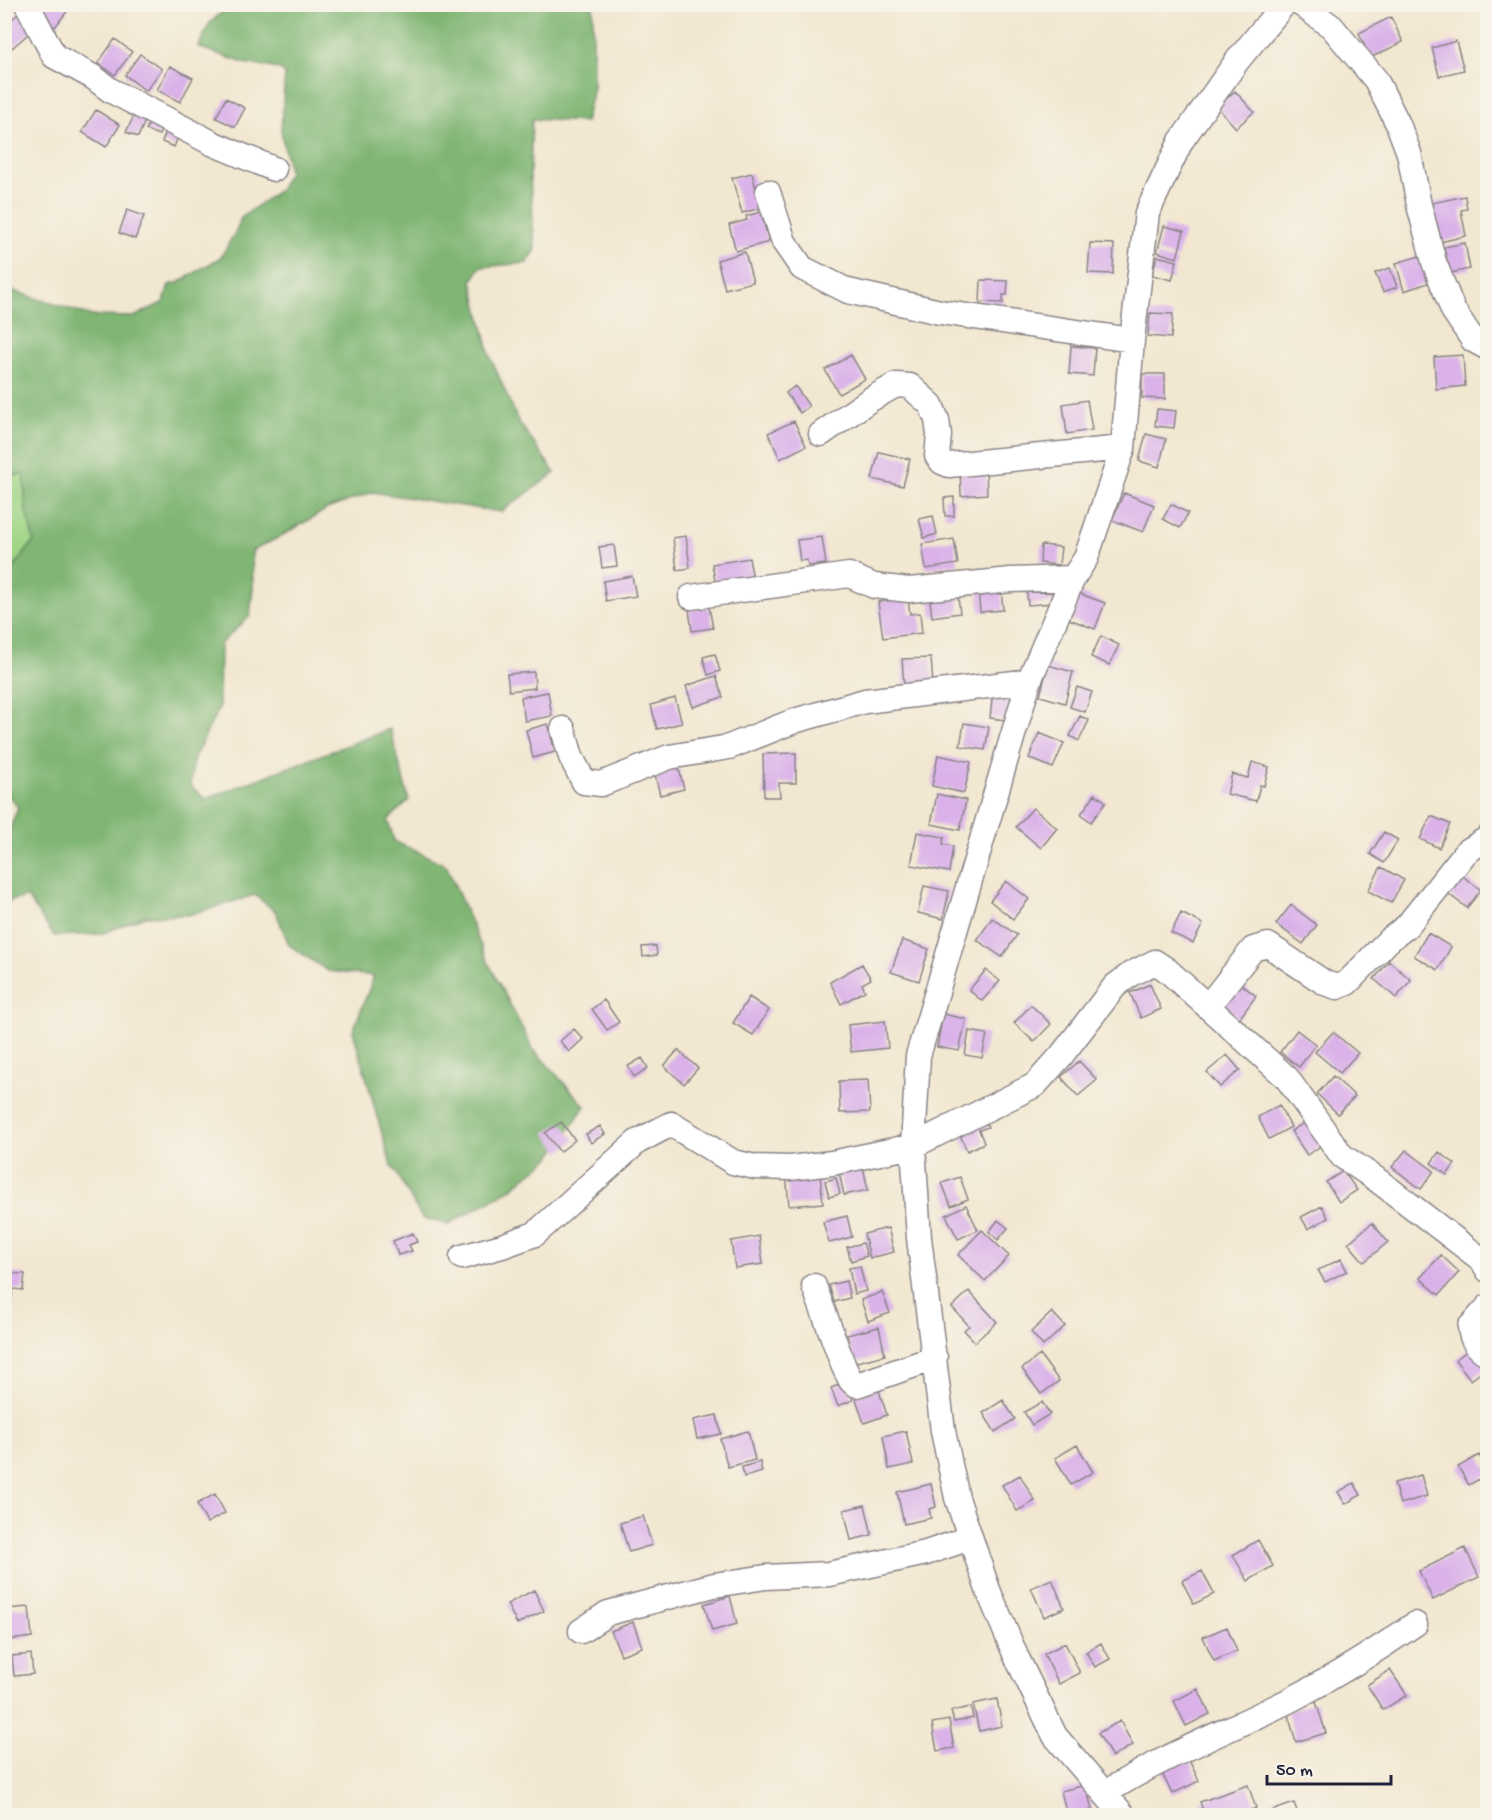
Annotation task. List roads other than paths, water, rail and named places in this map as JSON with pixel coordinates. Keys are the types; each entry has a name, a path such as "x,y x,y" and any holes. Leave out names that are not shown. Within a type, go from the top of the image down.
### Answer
{"street":[{"path":"27,4 54,56 93,77 110,90 214,144 274,169"},
{"path":"1124,1815 1055,1736 1016,1656 988,1590 957,1498 943,1431 919,1238 914,1146 918,1056 1029,681 1073,578 1086,558 1123,448 1132,340 1147,213 1181,141 1237,61 1284,4"},
{"path":"1301,4 1332,27 1376,80 1398,124 1409,153 1419,205 1434,262 1454,310 1473,340 1488,348"},
{"path":"768,192 784,242 801,268 848,291 940,312 1132,340"},
{"path":"821,434 871,399 896,385 910,386 931,405 937,420 939,435 937,456 949,465 1123,448"},
{"path":"691,597 849,574 874,586 909,590 1011,580 1073,578"},
{"path":"563,729 571,757 584,782 601,784 669,757 729,747 794,721 865,701 1029,681"},
{"path":"1208,1006 1253,949 1268,945 1325,983 1337,987 1347,983 1389,940 1407,926 1466,852 1488,838"},
{"path":"462,1257 535,1234 637,1142 671,1124 733,1162 755,1167 789,1168 832,1163 914,1146 1035,1085 1061,1056 1115,986 1155,962 1208,1006 1287,1078 1342,1156 1376,1179 1482,1260 1488,1270"},
{"path":"814,1286 844,1367 851,1381 857,1385 935,1358"},
{"path":"1488,1307 1470,1327 1471,1337 1482,1351 1488,1354"},
{"path":"581,1631 608,1614 714,1585 766,1577 829,1574 926,1553 970,1538"},
{"path":"1105,1793 1134,1774 1294,1698 1345,1670 1415,1624"}]}
